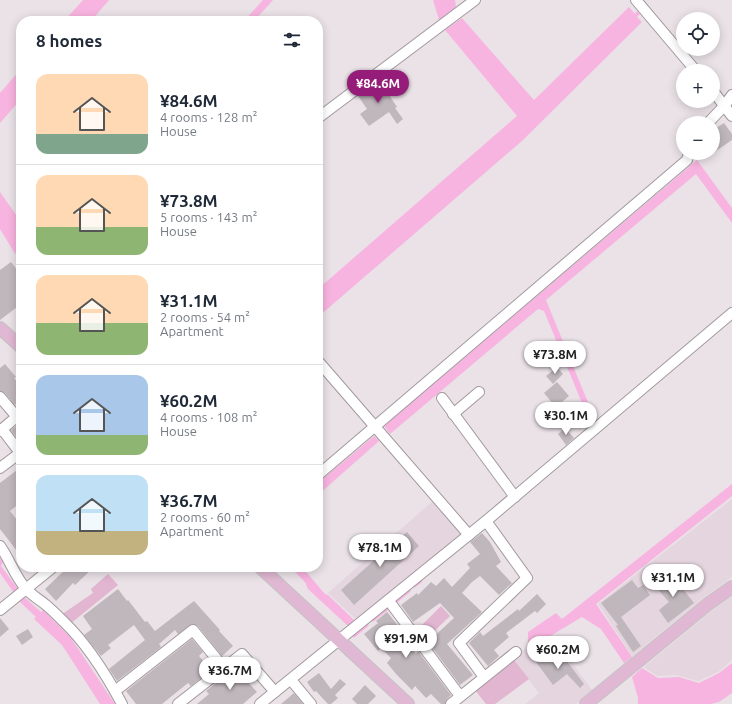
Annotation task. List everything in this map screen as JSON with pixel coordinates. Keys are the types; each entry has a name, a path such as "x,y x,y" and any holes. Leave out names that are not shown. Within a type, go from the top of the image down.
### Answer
{"main road":[{"path":"0,328 16,342"},
{"path":"265,572 408,704"},
{"path":"586,704 708,604 732,587"}],"street":[{"path":"323,114 475,0"},
{"path":"636,0 690,64"},
{"path":"715,116 725,105 732,94"},
{"path":"720,99 732,116"},
{"path":"323,471 687,160"},
{"path":"178,704 242,654 269,700 291,680 515,497 732,313"},
{"path":"323,366 469,535"},
{"path":"453,414 479,392"},
{"path":"0,397 16,412"},
{"path":"442,398 515,497"},
{"path":"16,418 1,430 16,448"},
{"path":"0,468 16,457"},
{"path":"484,677 459,643 527,578 486,521"},
{"path":"0,546 8,557 15,574 26,590 46,605 77,635 115,691 122,704"},
{"path":"0,610 47,572"},
{"path":"389,601 460,696"},
{"path":"115,691 193,630 224,668"},
{"path":"451,704 516,652"},
{"path":"291,680 311,704"}],"shaded area":[{"path":"83,0 109,0 95,16 69,16"},
{"path":"263,0 273,0 259,16 249,16"},
{"path":"433,0 455,0 456,7 439,20"},
{"path":"629,7 635,14 637,11 640,14 637,17 642,22 522,141 323,313 323,285 517,116 445,30 462,18 534,100"},
{"path":"16,75 16,105 0,123 0,93"},
{"path":"697,160 732,208 732,223 696,174 546,300 596,422 591,425 544,311 538,309 390,434 384,426"},
{"path":"0,192 16,215 16,254 0,229"},
{"path":"374,436 379,441 323,491 323,479"},
{"path":"732,484 732,496 596,604 632,657 624,663 601,629 582,617 542,641 528,644 528,632 556,613 562,619"},
{"path":"732,499 732,577 698,602 632,656 598,604"},
{"path":"434,500 464,535 357,620 328,593"},
{"path":"0,558 3,562 1,566 24,597 41,612 43,610 71,638 115,704 100,704 62,645 34,619 36,617 21,603 0,573"},
{"path":"295,572 306,572 325,594 328,595 355,621 349,627 308,589 305,582"},
{"path":"108,574 118,585 70,624 61,615 93,593 91,589"},
{"path":"732,594 732,660 718,672 698,681 676,675 657,676 644,667"},
{"path":"441,606 450,616 423,642 416,631"},
{"path":"553,637 592,690 576,704 525,704 539,693 514,660 521,651 542,644"},
{"path":"514,660 529,679 495,704 486,704 475,690"},
{"path":"732,663 732,693 719,702 711,704 638,704 638,698 632,677 642,668 658,678 679,677 699,683 719,673"}],"building":[{"path":"379,80 403,119 397,124 389,112 369,126 360,114 367,109 358,96"},
{"path":"724,123 732,134 732,140 720,148 720,126"},
{"path":"11,262 16,268 16,308 0,320 0,270"},
{"path":"5,364 16,377 14,378 16,381 15,405 5,393 0,391 0,368"},
{"path":"557,367 563,374 553,384 546,376"},
{"path":"557,382 569,396 562,402 571,413 560,423 553,414 558,410 544,393"},
{"path":"16,426 16,437 11,430"},
{"path":"565,428 574,438 566,445 558,434"},
{"path":"16,471 16,506 10,511 16,519 16,550 0,529 0,483"},
{"path":"407,532 419,546 354,605 341,590"},
{"path":"482,533 490,542 501,562 496,566 512,583 499,595 480,576 462,593 482,612 447,644 473,675 460,685 428,642 454,618 440,603 413,622 401,605 417,593 418,595 431,582 436,586 444,578 452,587 470,568 467,564 480,554 470,542"},
{"path":"63,572 89,572 75,585 73,583 56,601 45,589"},
{"path":"671,574 694,603 668,623 659,610 669,602 655,586"},
{"path":"632,580 638,588 643,585 650,595 621,617 641,646 633,652 616,626 618,625 601,603"},
{"path":"118,589 145,622 147,621 155,631 194,601 233,646 222,656 198,626 192,624 178,634 175,630 159,644 161,647 117,681 109,669 145,640 134,625 108,645 111,648 101,656 84,635 92,629 83,616"},
{"path":"537,594 546,604 537,613 535,611 506,633 509,637 494,650 499,656 488,666 469,643 480,632 483,636 518,609 519,611"},
{"path":"387,612 408,638 405,640 416,654 418,651 451,695 445,704 441,704 431,694 426,698 415,686 412,690 387,663 391,658 381,648 378,651 364,634 378,623 376,621"},
{"path":"0,618 9,629 0,637"},
{"path":"28,629 33,637 22,645 16,636"},
{"path":"192,639 203,652 199,656 211,670 191,686 188,683 162,704 136,704 126,691"},
{"path":"548,653 554,661 558,658 561,663 566,660 584,684 580,688 567,674 553,685 536,662"},
{"path":"235,668 257,692 243,704 197,704 209,694 206,691"},
{"path":"319,673 331,689 340,679 346,684 335,695 338,698 331,704 328,704 316,691 314,692 307,682"},
{"path":"365,685 376,696 368,704 357,704 352,699"},
{"path":"294,693 303,704 281,704"}],"waterway":[{"path":"414,586 421,581"},
{"path":"394,603 409,591"},
{"path":"373,620 388,608"},
{"path":"354,636 367,625"}]}
